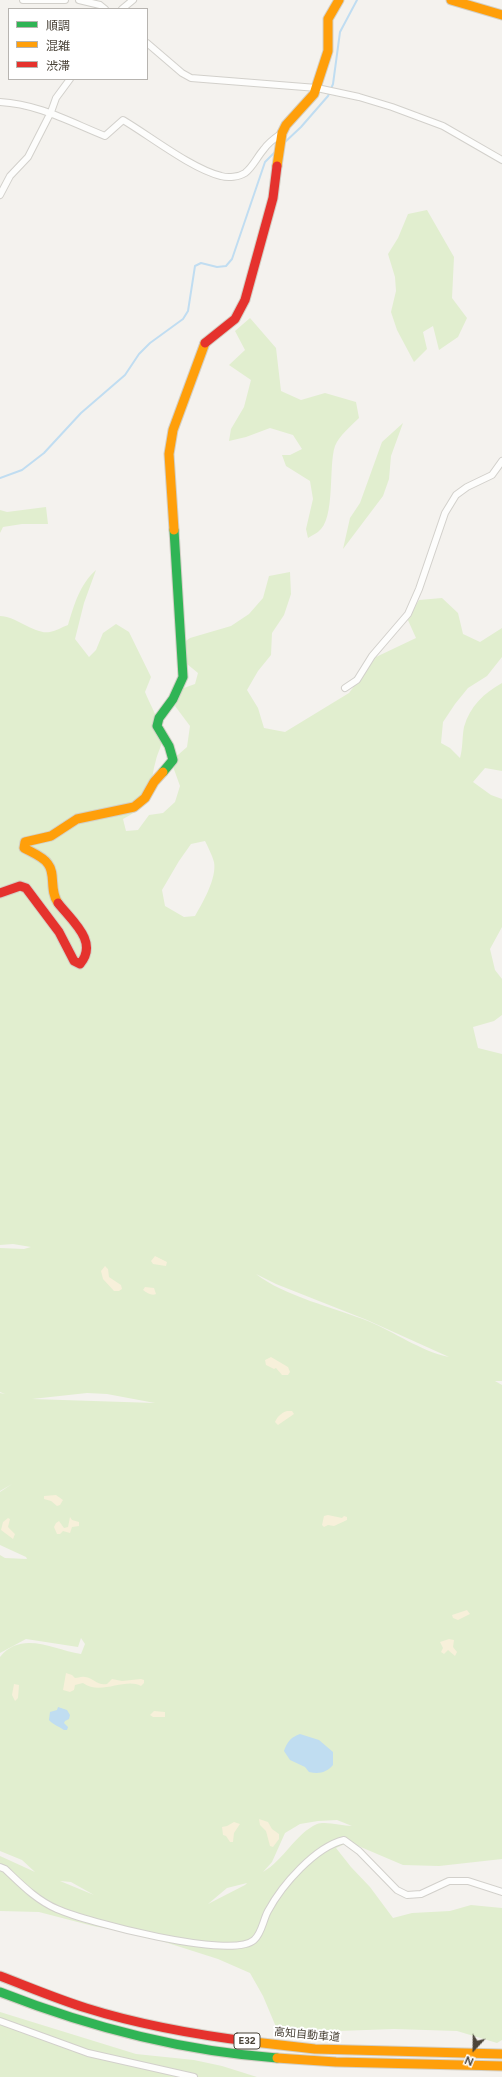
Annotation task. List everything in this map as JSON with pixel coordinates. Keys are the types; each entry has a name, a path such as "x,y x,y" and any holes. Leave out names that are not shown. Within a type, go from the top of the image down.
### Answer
{"main road":[{"path":"0,893 20,886 26,888 59,932 74,961 80,964 86,960 88,953 83,935 62,910 52,893 52,878 48,863 24,848 25,842 51,836 78,819 134,807 145,798 154,782 172,760 169,746 157,726 159,718 173,700 183,676 168,454 173,430 206,341 235,319 245,300 273,198 282,133 286,125 317,88 328,51 328,19 339,0"},
{"path":"451,0 502,15"},
{"name":"高知自動車道","path":"0,1976 86,2008 205,2036 315,2049 502,2054"},
{"name":"E32","path":"0,1992 35,2007 129,2035 249,2055 311,2061 369,2064 502,2066"}],"street":[{"path":"23,0 65,0"},
{"path":"79,0 93,3 103,8"},
{"path":"123,8 133,0"},
{"path":"148,44 182,73 191,78 317,88 385,105 443,126 502,160"},
{"path":"0,195 10,176 28,157 51,112 56,98 69,80"},
{"path":"0,102 15,103 51,112 105,136 123,120 199,168 222,177 235,177 244,173 263,150 282,133"},
{"path":"345,688 357,680 372,656 408,614 419,589 445,513 456,495 467,487 492,475 502,461"},
{"path":"0,1867 40,1900 57,1909 92,1921 142,1934 206,1944 240,1946 253,1941 259,1934 264,1919 273,1902 301,1869 326,1847 344,1840 358,1851 397,1890 407,1895 421,1894 449,1881 468,1881 502,1892"},
{"path":"0,2021 88,2053 194,2077"}],"green space":[{"path":"427,210 454,257 452,298 467,318 458,337 439,350 433,326 423,332 427,349 414,362 397,330 391,312 396,291 395,277 388,254 398,238 408,214"},
{"path":"250,318 276,348 281,391 301,400 325,393 356,402 359,418 342,435 335,446 329,504 324,525 318,532 308,538 306,529 313,499 310,481 286,466 282,455 290,455 302,449 293,435 270,428 246,437 229,441 231,429 244,407 251,380 229,365 245,350 235,331"},
{"path":"403,423 391,456 389,479 383,496 343,549 350,518 360,503 382,442"},
{"path":"46,507 48,524 22,524 3,527 0,533 0,510 7,512"},
{"path":"96,570 84,603 75,639 89,657 96,650 103,633 116,624 129,632 151,677 145,692 158,721 162,736 162,743 153,772 148,801 135,812 123,819 126,831 138,830 149,815 163,813 175,802 180,786 171,761 187,747 190,726 175,706 181,689 195,684 198,673 187,664 177,647 190,638 231,626 249,614 263,598 269,576 290,572 291,594 284,615 272,633 271,655 258,671 247,690 258,708 264,728 285,732 349,693 376,657 416,638 407,618 419,600 442,598 458,613 463,634 480,642 502,628 502,657 487,676 468,688 455,704 443,722 441,743 450,748 460,758 464,727 470,713 478,701 489,691 502,683 502,771 485,768 473,782 491,795 502,799 502,927 490,949 495,970 502,979 502,1015 494,1021 473,1027 478,1048 502,1054 502,1381 495,1381 502,1385 502,1859 439,1866 403,1865 349,1842 336,1848 370,1887 393,1918 412,1913 450,1911 471,1905 502,1908 502,2040 497,2043 457,2031 394,2029 338,2031 299,2037 279,2034 263,1996 250,1973 218,1959 149,1937 93,1926 39,1912 0,1911 0,1856 35,1872 22,1860 0,1851 0,1657 9,1649 28,1643 49,1646 81,1654 85,1644 81,1638 78,1647 26,1639 0,1653 0,1555 5,1558 27,1559 26,1557 0,1545 0,1492 12,1484 0,1491 0,1393 5,1394 0,1392 0,1248 24,1249 31,1247 13,1244 0,1245 0,616 12,619 38,631 44,632 50,632 68,625 78,595 90,576","holes":["205,841 213,859 214,868 209,890 195,916 184,917 165,906 162,890 191,844","256,1274 276,1284 367,1320 449,1357 418,1346 378,1325 281,1289 267,1282","87,1393 107,1394 155,1403 32,1399","337,1820 352,1826 321,1823 309,1828 277,1861 263,1872 272,1862 285,1833 300,1824","60,1881 71,1882 94,1895","247,1883 245,1885 208,1904 227,1888"]},
{"path":"0,2012 136,2054 194,2060 222,2066 257,2077 0,2077"}],"sand":[{"path":"155,1256 167,1262 166,1266 153,1264 151,1261"},
{"path":"105,1266 108,1269 109,1277 121,1285 122,1289 119,1291 114,1291 103,1279 101,1271"},
{"path":"145,1287 154,1288 156,1294 154,1295 146,1292 143,1290"},
{"path":"271,1357 288,1367 290,1372 288,1375 282,1375 276,1368 274,1369 266,1365 265,1360"},
{"path":"287,1411 292,1411 294,1414 278,1425 275,1422 277,1418"},
{"path":"56,1495 63,1500 60,1505 57,1506 51,1501 44,1499 44,1496"},
{"path":"328,1515 342,1518 344,1516 347,1517 347,1520 334,1526 328,1525 324,1527 322,1525 324,1516"},
{"path":"70,1517 72,1520 79,1522 79,1526 72,1527 70,1533 63,1531 60,1534 57,1534 54,1527 56,1523 59,1521 64,1528 68,1527"},
{"path":"8,1518 10,1519 8,1527 15,1534 13,1539 1,1530 3,1522"},
{"path":"467,1610 470,1614 458,1620 453,1618 452,1615"},
{"path":"449,1639 454,1640 453,1647 457,1652 455,1656 448,1650 444,1654 441,1652 443,1648 440,1642"},
{"path":"66,1673 75,1678 88,1678 101,1684 107,1684 112,1679 122,1681 141,1679 144,1680 144,1683 141,1686 128,1684 97,1688 83,1683 75,1685 74,1690 70,1692 63,1690"},
{"path":"14,1684 19,1685 18,1698 15,1701 12,1695"},
{"path":"154,1711 165,1712 165,1717 153,1717 150,1715"},
{"path":"259,1819 268,1822 272,1829 279,1834 279,1839 273,1847 270,1846 266,1831 260,1825"},
{"path":"234,1822 240,1824 234,1833 233,1842 230,1842 226,1836 223,1835 222,1827"}],"water":[{"path":"58,1707 67,1710 70,1715 69,1719 64,1723 68,1727 67,1730 64,1730 49,1720 50,1712 57,1710"},
{"path":"300,1734 319,1740 333,1752 333,1765 328,1770 316,1773 309,1772 305,1767 290,1760 284,1751 285,1748 292,1738"}],"waterway":[{"path":"284,143 301,127 328,96 333,84 340,32 357,0"},
{"path":"0,478 22,470 44,453 81,413 125,375 139,354 150,343 183,319 188,311 195,266 201,263 217,267 226,266 232,259 265,162 277,150"}],"traffic: fast":[{"path":"163,772 173,760 169,746 157,726 159,718 173,699 183,677 174,530"},
{"path":"0,1992 67,2016 136,2036 206,2050 277,2058"}],"traffic: slow":[{"path":"277,166 282,133 286,125 314,94 328,51 328,19 339,0"},
{"path":"451,0 502,15"},
{"path":"174,530 169,454 173,430 205,343"},
{"path":"58,903 55,898 52,872 50,868 44,859 24,848 25,842 51,836 77,819 134,807 145,798 154,782 163,772"},
{"path":"254,2042 315,2049 502,2054"},
{"path":"277,2058 336,2062 502,2066"}],"traffic: jam":[{"path":"205,343 235,319 245,300 273,198 277,166"},
{"path":"0,893 20,886 26,888 59,932 74,961 80,964 85,956 87,948 85,940 76,924 58,903"},
{"path":"0,1976 54,1997 127,2020 190,2033 254,2042"}]}
